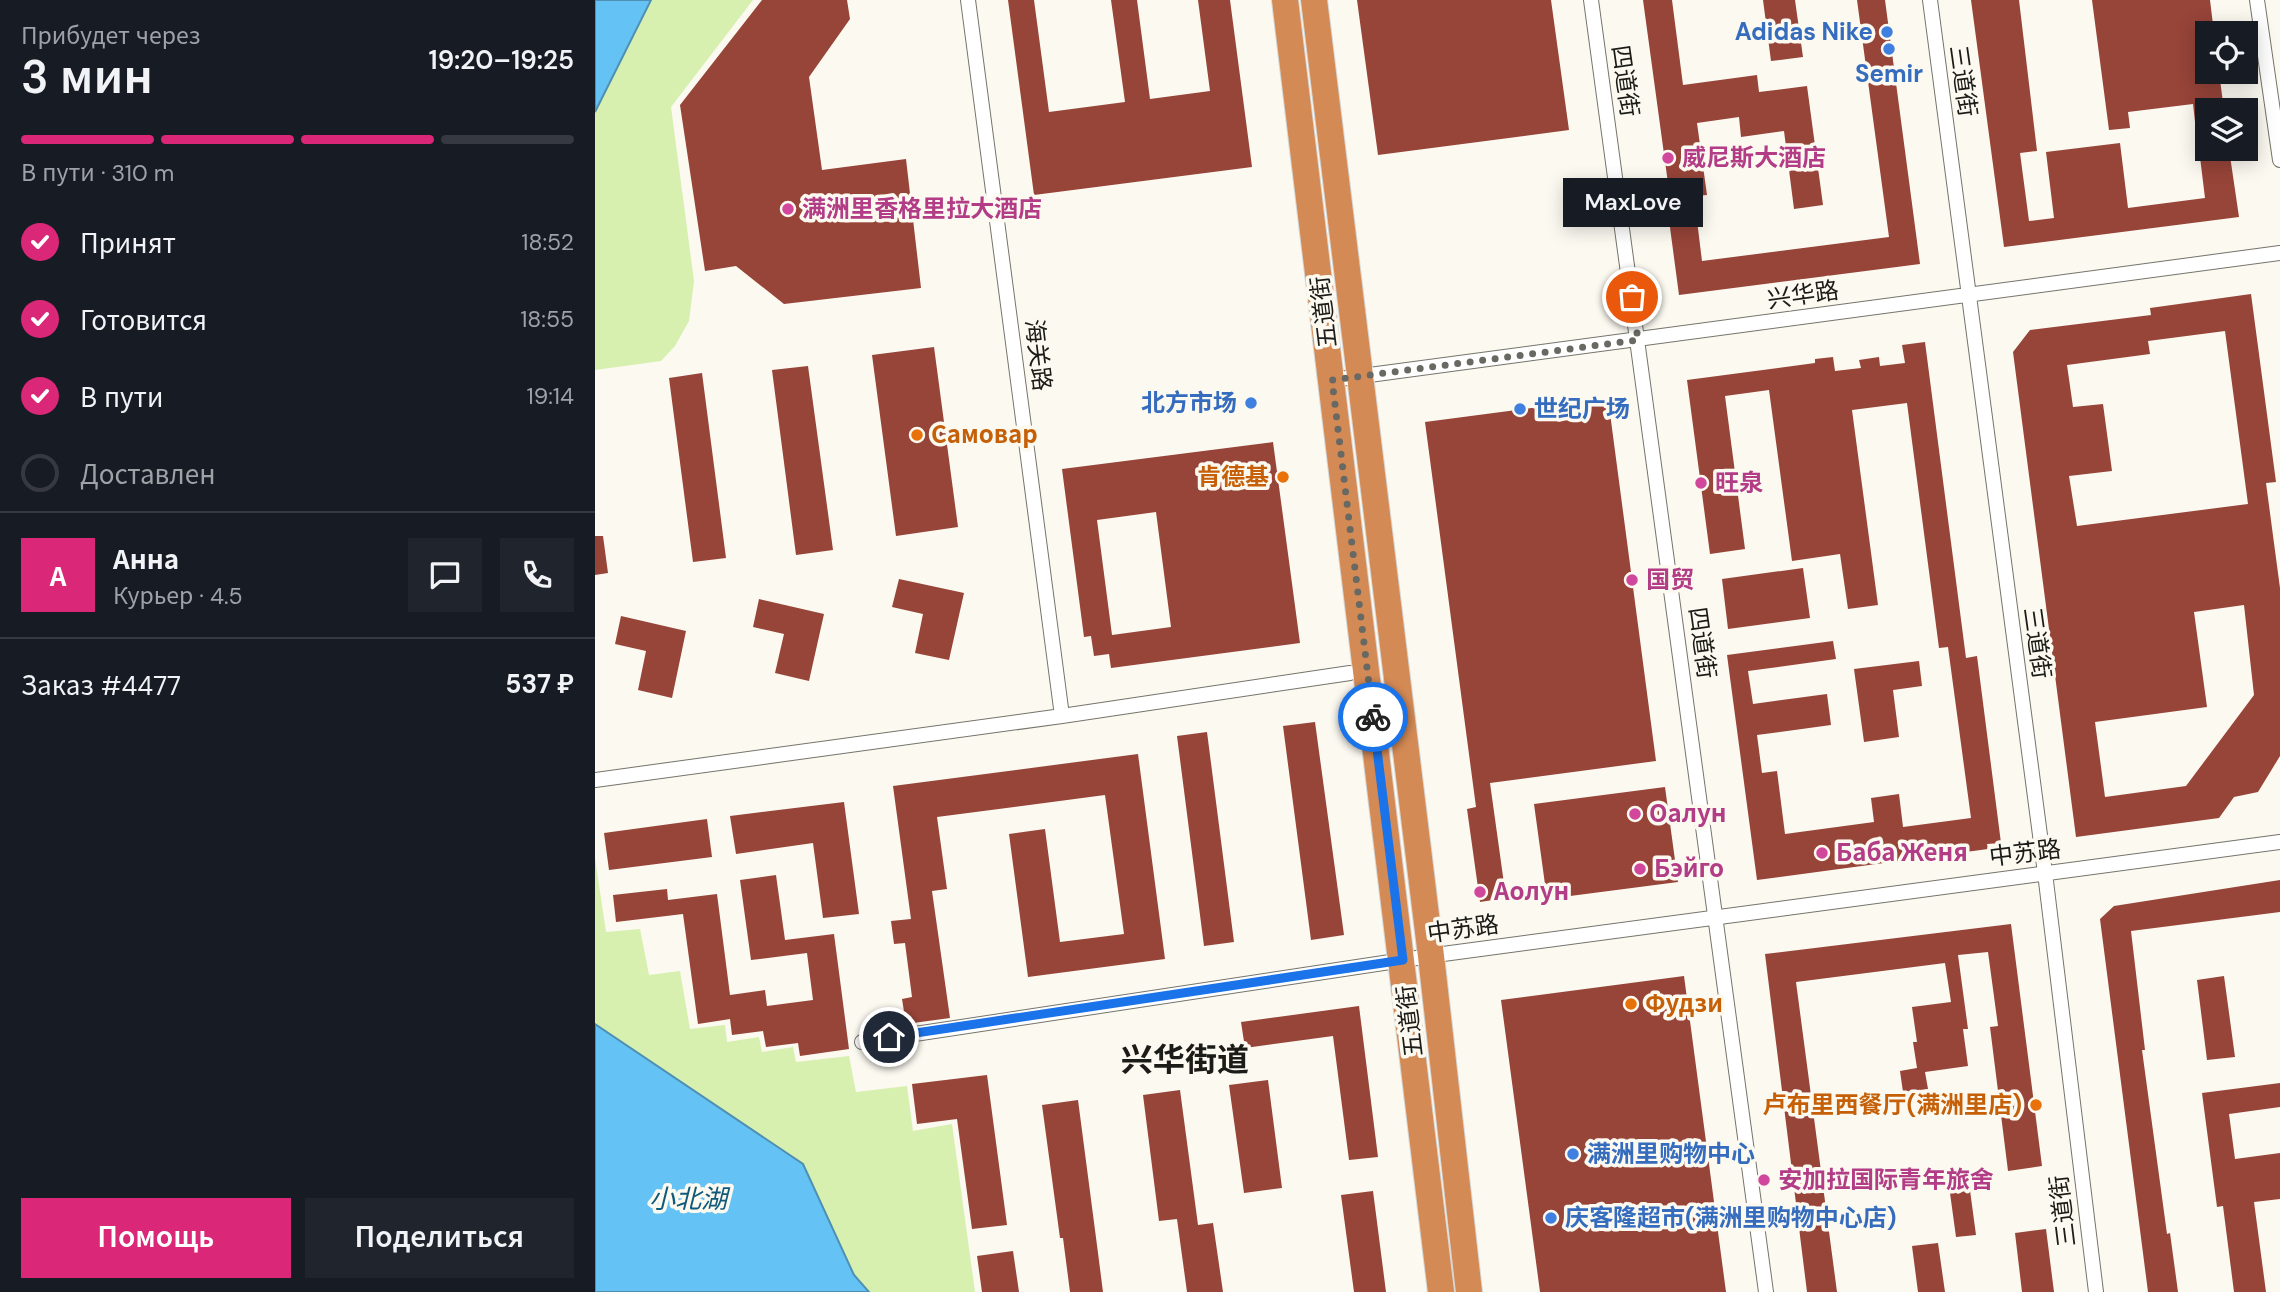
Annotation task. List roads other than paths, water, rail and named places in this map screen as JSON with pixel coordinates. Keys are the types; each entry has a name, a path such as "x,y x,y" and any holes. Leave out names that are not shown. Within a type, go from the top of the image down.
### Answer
{"highway":[{"name":"五道街","path":"1285,0 1441,1292"},
{"name":"五道街","path":"1314,0 1431,956 1469,1292"}],"street":[{"name":"海关路","path":"968,0 1062,716"},
{"name":"四道街","path":"1591,0 1766,1292"},
{"name":"三道街","path":"1930,0 2045,873 2096,1292"},
{"path":"2257,0 2280,160"},
{"name":"兴华路","path":"1332,380 2280,253"},
{"path":"595,780 1062,716 1350,673"},
{"name":"中苏路","path":"862,1042 1431,956 2280,842"}],"water":[{"path":"595,0 651,0 595,112"},
{"name":"小北湖","path":"595,1024 803,1164 854,1275 869,1292 595,1292"}],"place":[{"name":"Adidas Nike","path":"1887,32"},
{"name":"Semir","path":"1889,49"},
{"name":"威尼斯大酒店","path":"1668,158"},
{"name":"满洲里香格里拉大酒店","path":"788,209"},
{"name":"MaxLove","path":"1632,297"},
{"name":"北方市场","path":"1251,403"},
{"name":"世纪广场","path":"1520,409"},
{"name":"Самовар","path":"917,435"},
{"name":"肯德基","path":"1283,477"},
{"name":"旺泉","path":"1701,483"},
{"name":"国贸","path":"1632,580"},
{"name":"Оалун","path":"1635,814"},
{"name":"Баба Женя","path":"1822,853"},
{"name":"Бэйго","path":"1640,869"},
{"name":"Аолун","path":"1480,892"},
{"name":"Фудзи","path":"1631,1004"},
{"name":"卢布里西餐厅(满洲里店)","path":"2036,1105"},
{"name":"满洲里购物中心","path":"1573,1154"},
{"name":"安加拉国际青年旅舍","path":"1764,1180"},
{"name":"庆客隆超市(满洲里购物中心店)","path":"1551,1218"}],"district":[{"name":"兴华街道","path":"1185,1060"}]}
